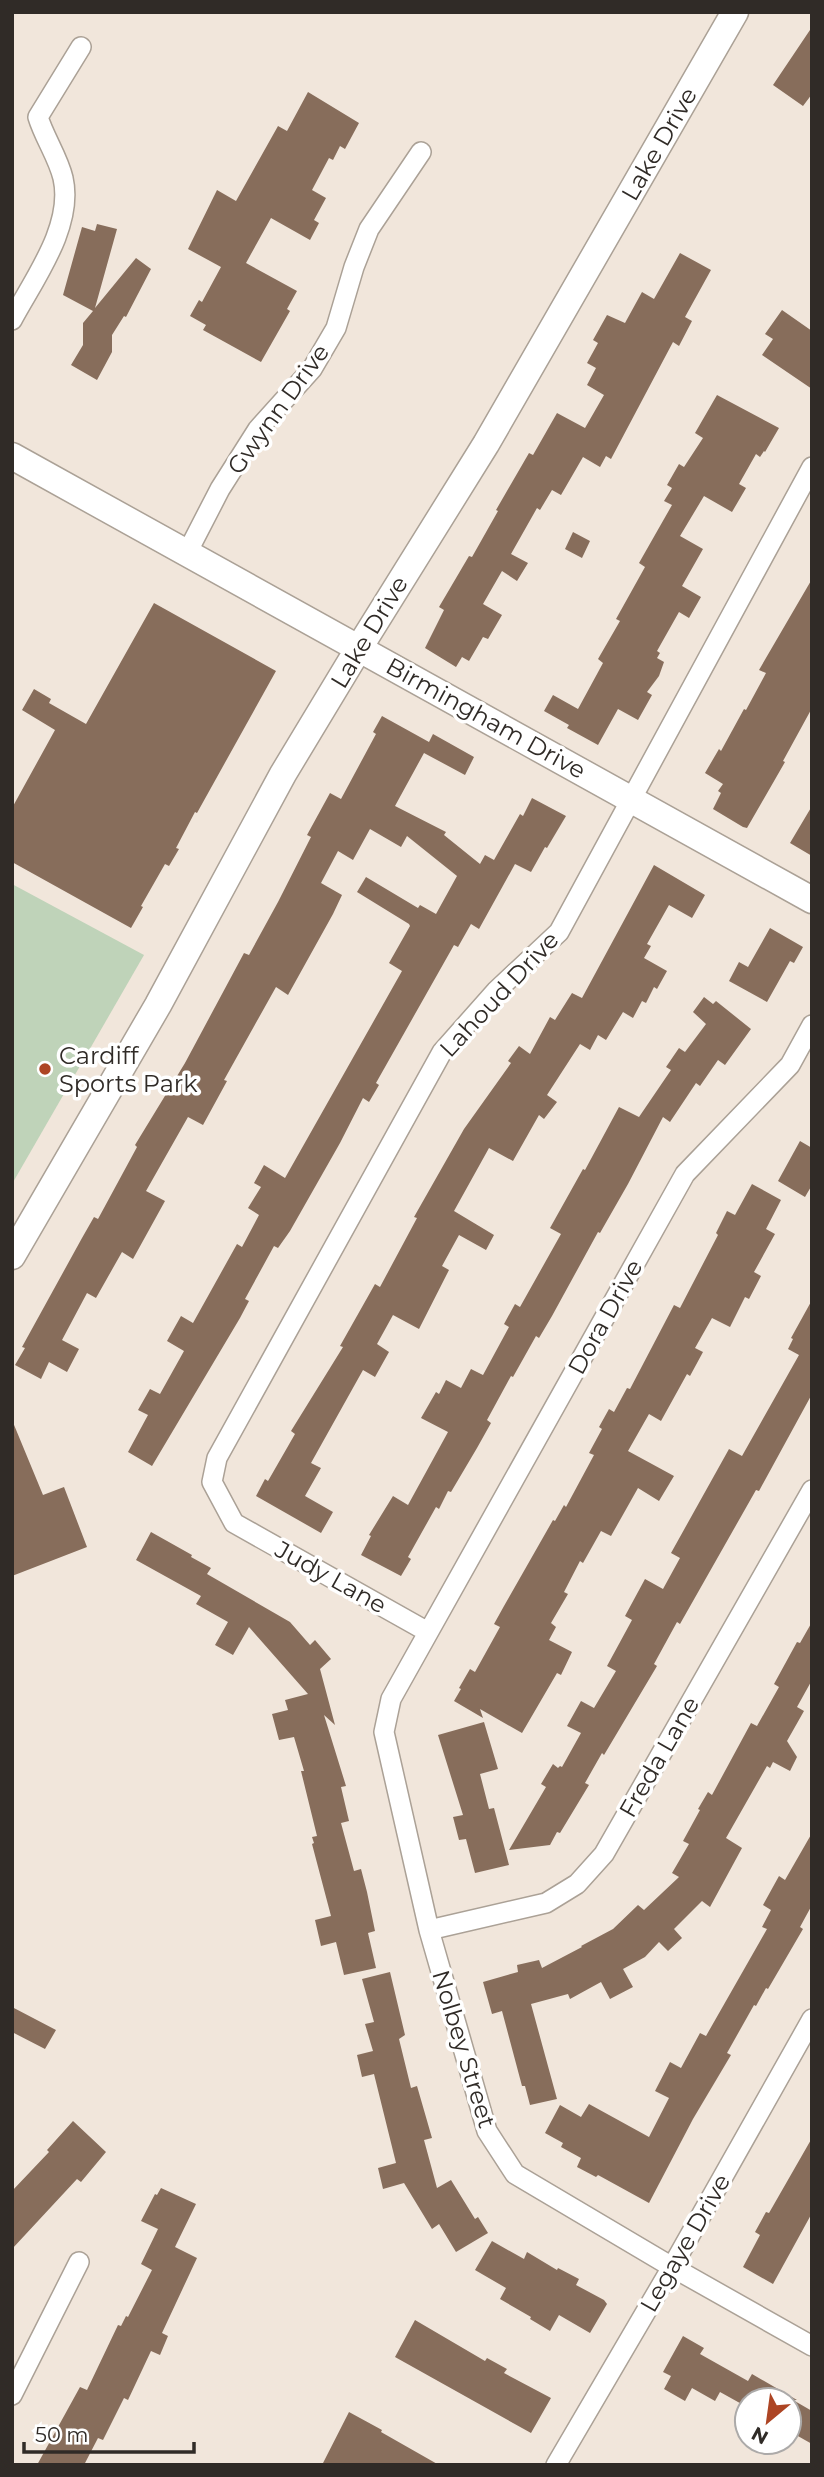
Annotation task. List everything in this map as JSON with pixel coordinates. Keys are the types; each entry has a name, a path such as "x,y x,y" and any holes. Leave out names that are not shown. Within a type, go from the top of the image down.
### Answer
{"main road":[{"name":"Lake Drive","path":"12,1256 158,1005 283,774 486,444 735,12"},
{"name":"Birmingham Drive","path":"12,456 812,900"}],"street":[{"path":"12,320 61,228 64,206 63,178 38,117 82,47"},
{"name":"Gwynn Drive","path":"187,552 220,489 258,429 312,369 336,328 354,267 369,229 421,152"},
{"name":"Lahoud Drive","path":"234,1522 212,1482 217,1458 442,1052 496,990 559,932 812,467"},
{"name":"Dora Drive","path":"428,1632 685,1174 790,1065 812,1025"},
{"name":"Freda Lane","path":"429,1930 547,1903 577,1884 604,1854 812,1489"},
{"name":"Judy Lane","path":"234,1522 428,1632"},
{"name":"Nolbey Street","path":"428,1632 391,1699 384,1732 429,1930 486,2131 516,2174 812,2346"},
{"name":"Legaye Drive","path":"556,2465 812,2019"},
{"path":"12,2395 79,2262"}],"green space":[{"name":"Cardiff Sports Park","path":"12,884 144,955 12,1184"}],"building":[{"path":"812,27 812,94 803,106 773,85"},
{"path":"308,92 359,123 345,149 340,146 333,160 329,158 312,190 326,198 314,220 319,223 310,240 271,218 246,263 297,291 287,309 290,311 261,362 203,330 206,325 190,316 199,300 202,302 221,267 188,249 217,190 236,201 278,126 287,131"},
{"path":"97,224 117,229 95,308 136,258 151,269 126,317 124,316 112,335 112,352 97,380 71,365 83,345 83,323 93,311 63,295 82,227 95,231"},
{"path":"680,253 711,270 685,317 692,321 679,346 673,342 611,459 606,456 600,467 583,457 561,495 552,490 540,510 537,508 511,554 528,563 517,581 502,571 483,604 502,615 488,639 483,637 469,661 462,657 456,667 425,648 444,610 439,607 469,556 472,557 529,453 533,455 557,413 585,428 604,395 587,385 596,368 587,363 598,343 593,340 607,315 625,323 642,292 654,299"},
{"path":"782,310 812,331 812,389 762,355 773,339 765,334"},
{"path":"717,395 779,428 765,452 760,457 756,454 739,484 746,488 732,512 704,496 680,536 703,549 682,586 701,597 689,618 679,612 657,651 660,653 657,658 664,662 659,676 647,692 652,695 638,720 618,709 598,745 567,728 569,725 544,711 553,695 578,709 603,663 598,659 620,621 616,619 645,567 639,563 672,505 664,501 672,488 667,485 679,464 684,467 703,438 695,433"},
{"path":"573,532 590,541 582,558 565,549"},
{"path":"812,579 812,708 747,828 743,827 713,809 723,784 705,773 719,749 721,751 744,709 746,710 766,673 759,670"},
{"path":"154,603 276,671 197,813 195,812 176,848 179,849 169,866 165,864 131,928 12,862 12,808 55,730 22,710 34,689 51,699 49,703 86,724"},
{"path":"382,716 429,742 433,734 474,757 465,775 424,753 395,806 446,832 444,835 480,864 485,855 494,860 532,798 566,816 531,872 515,864 479,929 471,924 458,947 454,945 376,1083 379,1085 369,1102 363,1098 290,1231 278,1248 274,1246 245,1299 249,1301 240,1318 152,1466 128,1452 148,1415 138,1410 150,1389 160,1394 184,1351 167,1341 181,1316 193,1323 237,1244 242,1247 259,1215 248,1208 261,1187 254,1183 264,1165 285,1178 402,971 389,963 409,924 357,892 366,877 418,908 420,905 436,914 457,876 407,836 401,847 370,829 353,860 338,851 321,883 342,895 333,914 288,995 276,987 224,1080 227,1081 203,1125 188,1117 146,1191 165,1201 133,1259 122,1252 96,1298 87,1293 62,1340 79,1349 67,1372 49,1362 41,1379 15,1365 25,1348 22,1347 82,1238 94,1217 98,1219 137,1147 135,1145 185,1063 244,953 249,955 311,837 307,835 330,793 341,799 376,734 373,732"},
{"path":"812,806 812,856 790,843"},
{"path":"654,865 705,895 692,918 669,905 647,944 651,946 644,958 667,971 657,989 654,987 646,1003 642,1001 633,1018 623,1012 606,1040 598,1035 590,1050 580,1044 547,1095 557,1102 544,1119 539,1115 513,1161 489,1148 454,1211 494,1235 486,1250 459,1235 442,1266 449,1270 419,1329 393,1315 377,1344 389,1352 375,1377 363,1370 311,1463 321,1468 305,1496 333,1512 321,1533 256,1496 265,1479 268,1481 295,1434 291,1431 343,1347 340,1346 375,1284 380,1287 417,1218 414,1217 464,1129 511,1063 508,1061 519,1046 530,1054 550,1017 555,1020 572,993 582,998"},
{"path":"770,928 803,947 794,963 790,961 767,1002 729,981 739,962 748,967"},
{"path":"704,997 713,1004 716,1001 751,1029 725,1065 718,1060 700,1086 696,1083 670,1122 663,1117 552,1316 539,1338 536,1336 513,1377 511,1376 487,1420 491,1423 477,1448 451,1492 448,1491 439,1509 436,1507 408,1557 411,1559 401,1576 361,1555 371,1536 369,1535 393,1496 408,1505 448,1432 421,1418 436,1392 439,1394 446,1380 461,1388 471,1369 483,1375 509,1327 504,1324 515,1304 520,1307 561,1234 550,1228 619,1107 639,1117 671,1070 666,1067 679,1048 685,1052 706,1024 693,1012"},
{"path":"800,1141 812,1148 812,1185 805,1197 778,1181"},
{"path":"752,1184 781,1200 766,1229 775,1234 754,1272 761,1276 749,1299 745,1297 730,1327 712,1318 695,1348 703,1352 690,1376 687,1374 661,1421 649,1414 628,1451 674,1476 659,1501 638,1488 611,1536 601,1531 583,1563 580,1561 564,1592 568,1594 551,1623 556,1627 549,1640 572,1652 561,1675 557,1673 522,1733 480,1709 483,1718 454,1701 461,1689 459,1688 470,1669 475,1672 500,1627 494,1624 553,1520 555,1521 564,1505 566,1507 594,1455 589,1453 609,1409 614,1412 627,1388 630,1389 674,1305 680,1308 718,1235 716,1233 727,1211 735,1215"},
{"path":"812,1300 812,1394 759,1491 756,1490 680,1624 677,1622 654,1664 657,1666 604,1755 602,1753 585,1783 589,1785 560,1833 557,1832 550,1845 509,1850 546,1787 541,1784 553,1764 558,1768 562,1767 581,1733 567,1726 581,1701 594,1708 616,1671 607,1666 632,1620 625,1616 645,1579 663,1589 680,1558 671,1553 729,1449 742,1456 799,1355 788,1349 793,1339 791,1338"},
{"path":"12,1420 43,1495 64,1487 87,1547 12,1576"},
{"path":"151,1532 211,1568 207,1574 290,1622 310,1645 315,1640 331,1659 320,1669 335,1725 324,1715 346,1786 341,1787 349,1821 341,1823 354,1871 361,1869 367,1892 375,1931 368,1933 376,1968 344,1975 336,1942 321,1946 315,1920 331,1916 312,1844 312,1837 317,1836 301,1771 304,1771 294,1737 279,1740 272,1714 288,1710 285,1700 308,1694 249,1627 233,1655 215,1645 228,1622 196,1604 201,1596 136,1560"},
{"path":"812,1622 812,1680 797,1707 804,1711 787,1741 797,1757 790,1771 773,1762 770,1768 767,1766 726,1838 742,1848 710,1907 702,1901 674,1929 682,1938 668,1951 659,1942 645,1957 623,1969 633,1987 610,1999 601,1982 570,1999 568,1994 531,2004 557,2099 530,2105 525,2086 522,2086 502,2011 492,2014 483,1982 518,1972 517,1965 539,1960 542,1968 582,1947 613,1929 638,1905 644,1910 679,1877 672,1873 689,1844 683,1841 700,1810 698,1809 708,1792 712,1795 751,1723 757,1726 779,1687 774,1684 797,1642 800,1643"},
{"path":"484,1722 498,1769 480,1774 489,1809 494,1808 509,1865 475,1873 466,1839 459,1840 453,1817 463,1815 438,1735"},
{"path":"812,1833 812,1905 800,1927 803,1929 727,2053 731,2055 693,2119 649,2203 598,2175 596,2177 577,2167 581,2158 561,2147 563,2143 545,2133 560,2105 581,2117 589,2104 649,2137 669,2098 655,2091 670,2062 681,2068 700,2033 706,2036 767,1929 762,1927 771,1910 763,1905 779,1876 785,1880"},
{"path":"390,1972 405,2035 399,2039 411,2088 417,2086 432,2138 424,2140 437,2188 451,2180 475,2219 478,2217 488,2233 456,2252 439,2224 432,2229 404,2183 383,2189 378,2168 396,2163 374,2074 362,2077 357,2055 373,2051 365,2024 374,2022 362,1979"},
{"path":"12,2007 56,2030 45,2049 12,2032"},
{"path":"73,2121 106,2152 81,2182 77,2179 12,2249 12,2191 49,2152 47,2150"},
{"path":"812,2138 812,2213 773,2284 743,2267 760,2235 755,2232 766,2212 769,2213"},
{"path":"161,2188 196,2204 175,2247 197,2258 162,2333 168,2336 160,2355 151,2351 128,2400 124,2398 103,2440 98,2438 84,2465 37,2465 80,2387 87,2390 118,2325 121,2326 126,2316 128,2317 152,2270 141,2264 158,2229 141,2221"},
{"path":"492,2241 524,2259 527,2252 557,2270 558,2268 579,2279 576,2285 604,2300 607,2304 590,2333 559,2315 550,2331 500,2299 506,2288 475,2270"},
{"path":"415,2320 485,2361 487,2358 507,2369 504,2373 551,2398 531,2433 395,2357"},
{"path":"683,2336 704,2348 700,2354 748,2381 752,2374 773,2386 733,2386 733,2399 720,2392 715,2401 692,2388 685,2401 664,2389 671,2376 663,2372"},
{"path":"803,2406 812,2411 812,2444 803,2439"},
{"path":"349,2412 382,2430 381,2432 439,2465 322,2465"}],"place":[{"name":"Cardiff Sports Park","path":"45,1069"}]}
